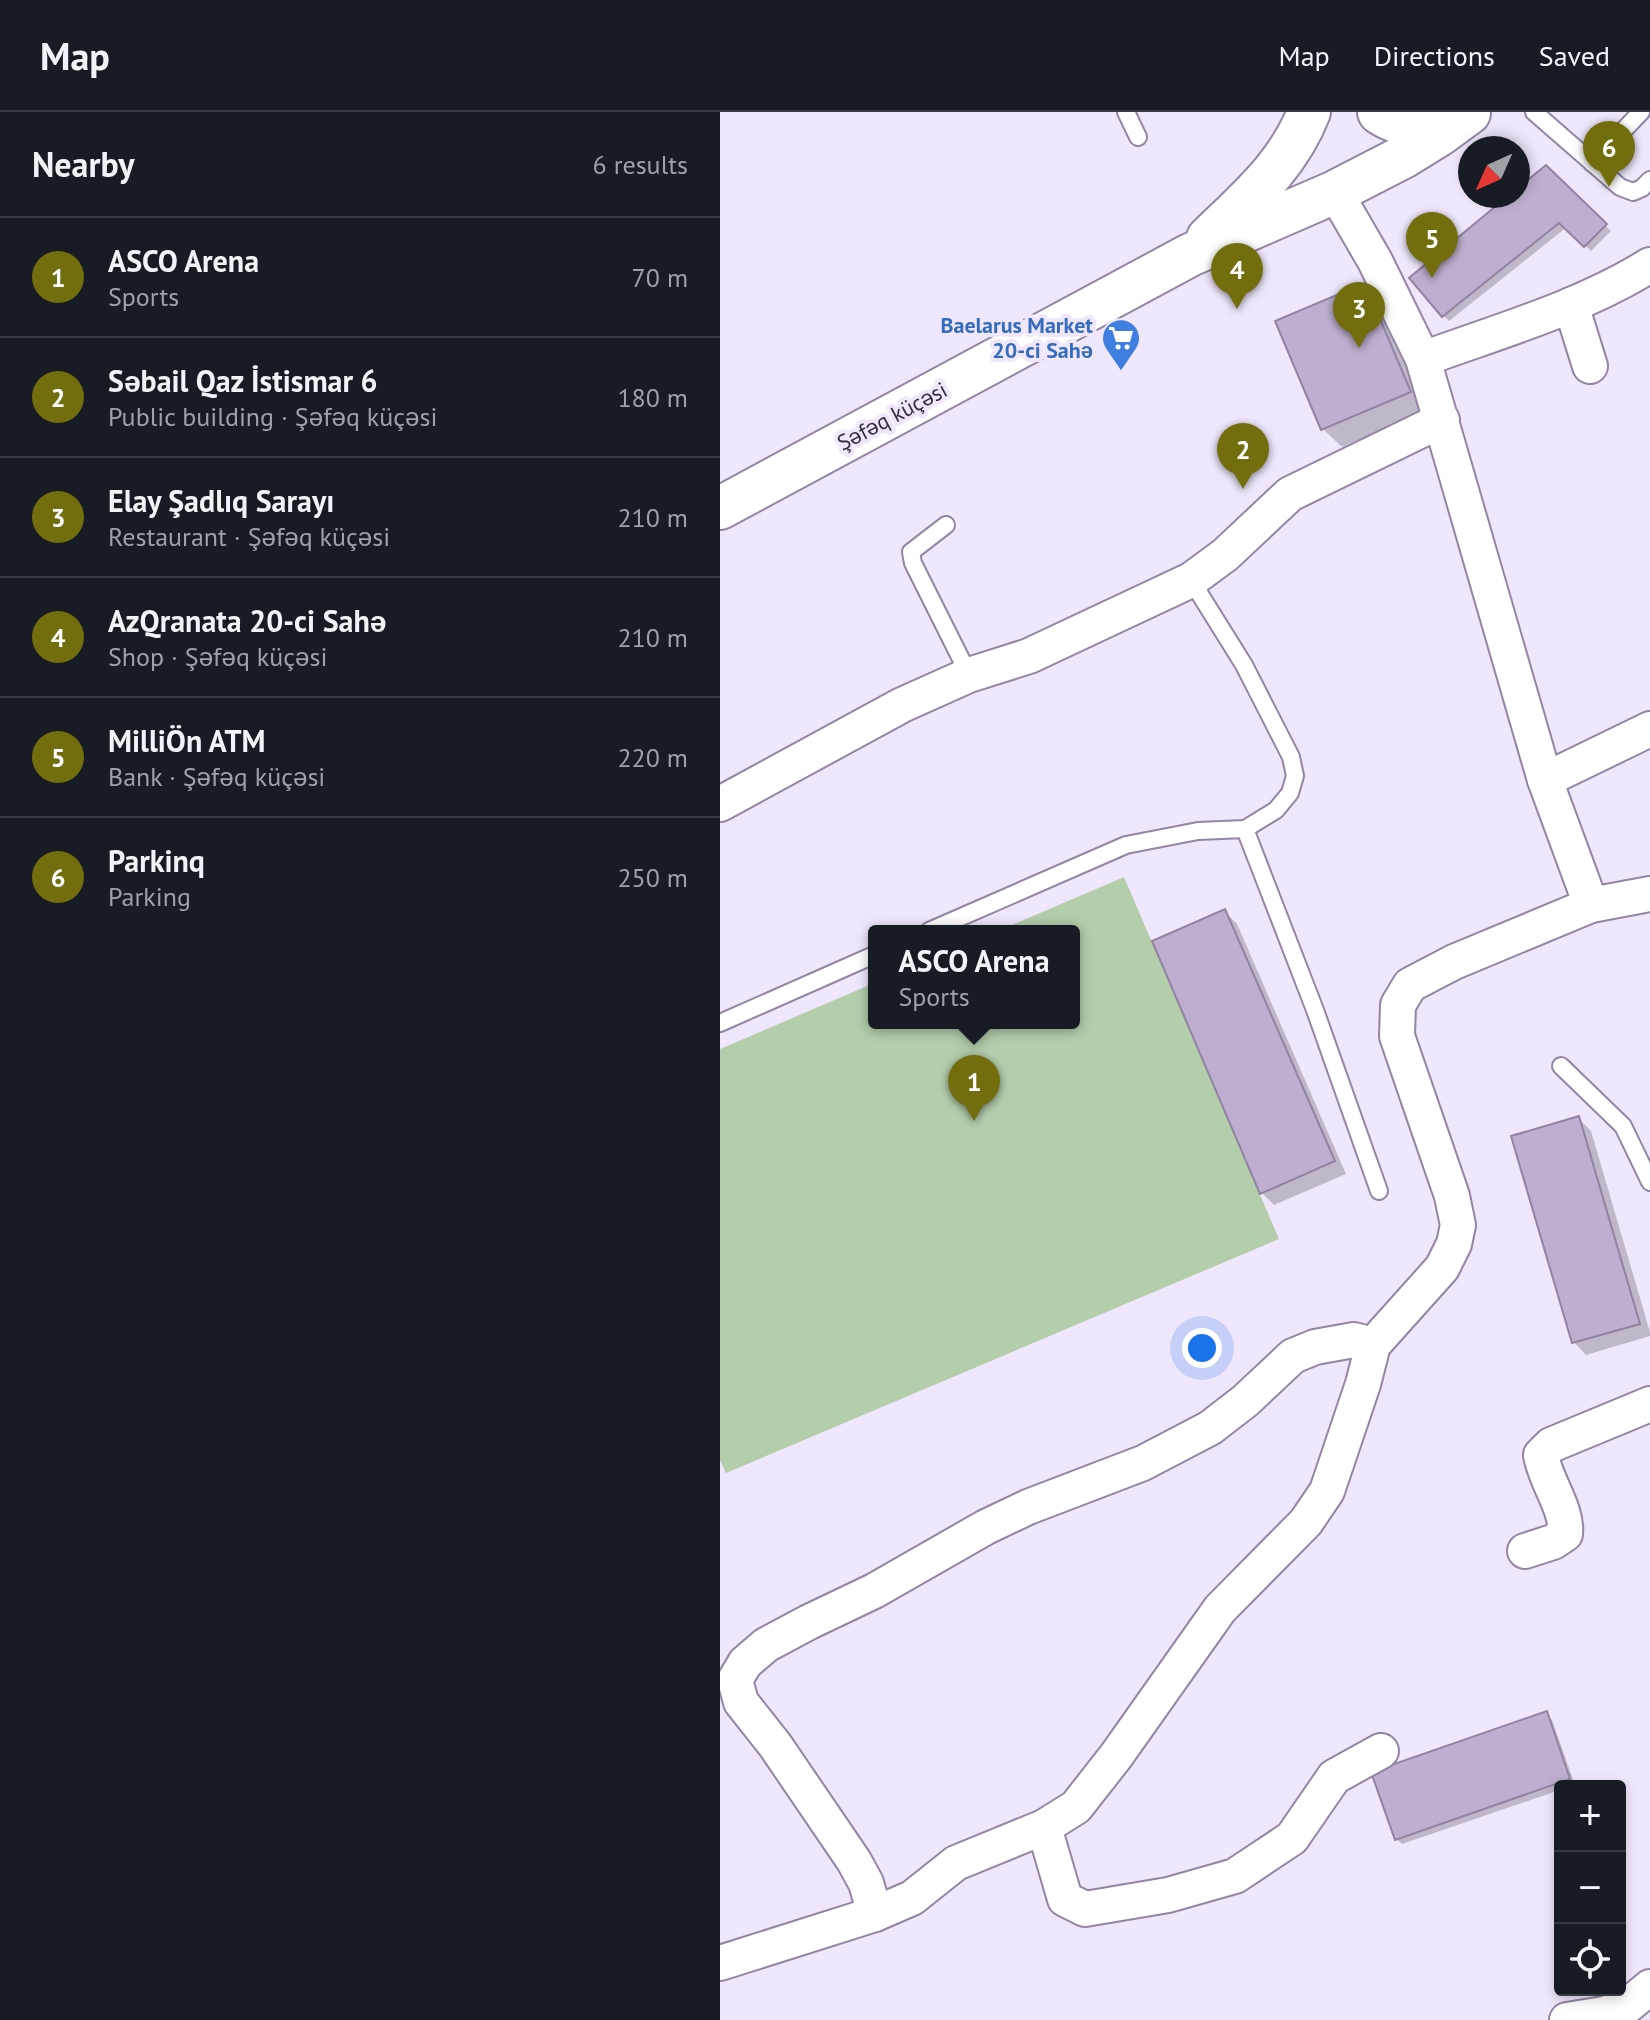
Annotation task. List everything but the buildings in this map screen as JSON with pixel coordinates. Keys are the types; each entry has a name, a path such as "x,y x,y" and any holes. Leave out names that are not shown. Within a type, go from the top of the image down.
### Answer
{"main road":[{"path":"1380,112 1412,124 1437,124 1468,112"}],"street":[{"path":"1190,255 1265,183 1288,154 1309,112"},
{"path":"1190,255 1335,192 1405,156 1468,112"},
{"path":"1335,192 1375,261 1423,359 1545,780 1591,905"},
{"name":"Şəfəq küçəsi","path":"720,508 1190,255"},
{"path":"1423,359 1571,305 1650,265"},
{"path":"1571,305 1590,366"},
{"path":"720,804 902,705 969,675 1029,656 1191,580 1225,555 1290,494 1442,420"},
{"path":"1545,780 1650,729"},
{"path":"720,1963 875,1914 912,1898 956,1863 1044,1827 1076,1807 1220,1609 1306,1522 1327,1491 1373,1345 1442,1268 1454,1244 1458,1225 1452,1196 1397,1036 1398,1005 1410,985 1454,962 1591,905 1650,894"},
{"path":"875,1914 866,1883 854,1861 775,1745 730,1708 735,1680 745,1663 766,1645 874,1591 1014,1514 1143,1463 1210,1428 1245,1401 1293,1356 1315,1347 1354,1340 1373,1345"},
{"path":"1525,1551 1553,1542 1565,1534 1566,1523 1541,1455 1551,1445 1650,1404"},
{"path":"1044,1827 1065,1899 1085,1909 1168,1895 1235,1876 1292,1838 1334,1777 1381,1751"},
{"path":"1567,2020 1626,2007 1650,1987"}],"lane":[{"path":"1126,112 1138,137"},
{"path":"1534,112 1620,187 1633,192 1650,180"},
{"path":"1592,163 1641,112"},
{"path":"946,525 911,552 913,563 969,675"},
{"path":"943,925 1126,845 1198,831 1245,829 1276,810 1290,793 1295,776 1291,757 1244,665 1191,580"},
{"path":"1245,829 1315,1010 1379,1191"},
{"path":"720,1023 868,958"},
{"path":"1561,1066 1623,1126 1650,1182"}],"green space":[{"path":"1124,877 1279,1239 726,1473 720,1460 720,1049 868,986 868,1029 1080,1029 1080,925 1012,925"}],"place":[{"name":"Parkinq","path":"1609,187"},
{"name":"MilliÖn ATM","path":"1432,278"},
{"name":"AzQranata 20-ci Sahə","path":"1237,309"},
{"name":"Elay Şadlıq Sarayı","path":"1359,348"},
{"name":"Baelarus Market 20-ci Sahə","path":"1121,372"},
{"name":"Səbail Qaz İstismar 6","path":"1243,489"},
{"name":"ASCO Arena","path":"974,1121"}]}
